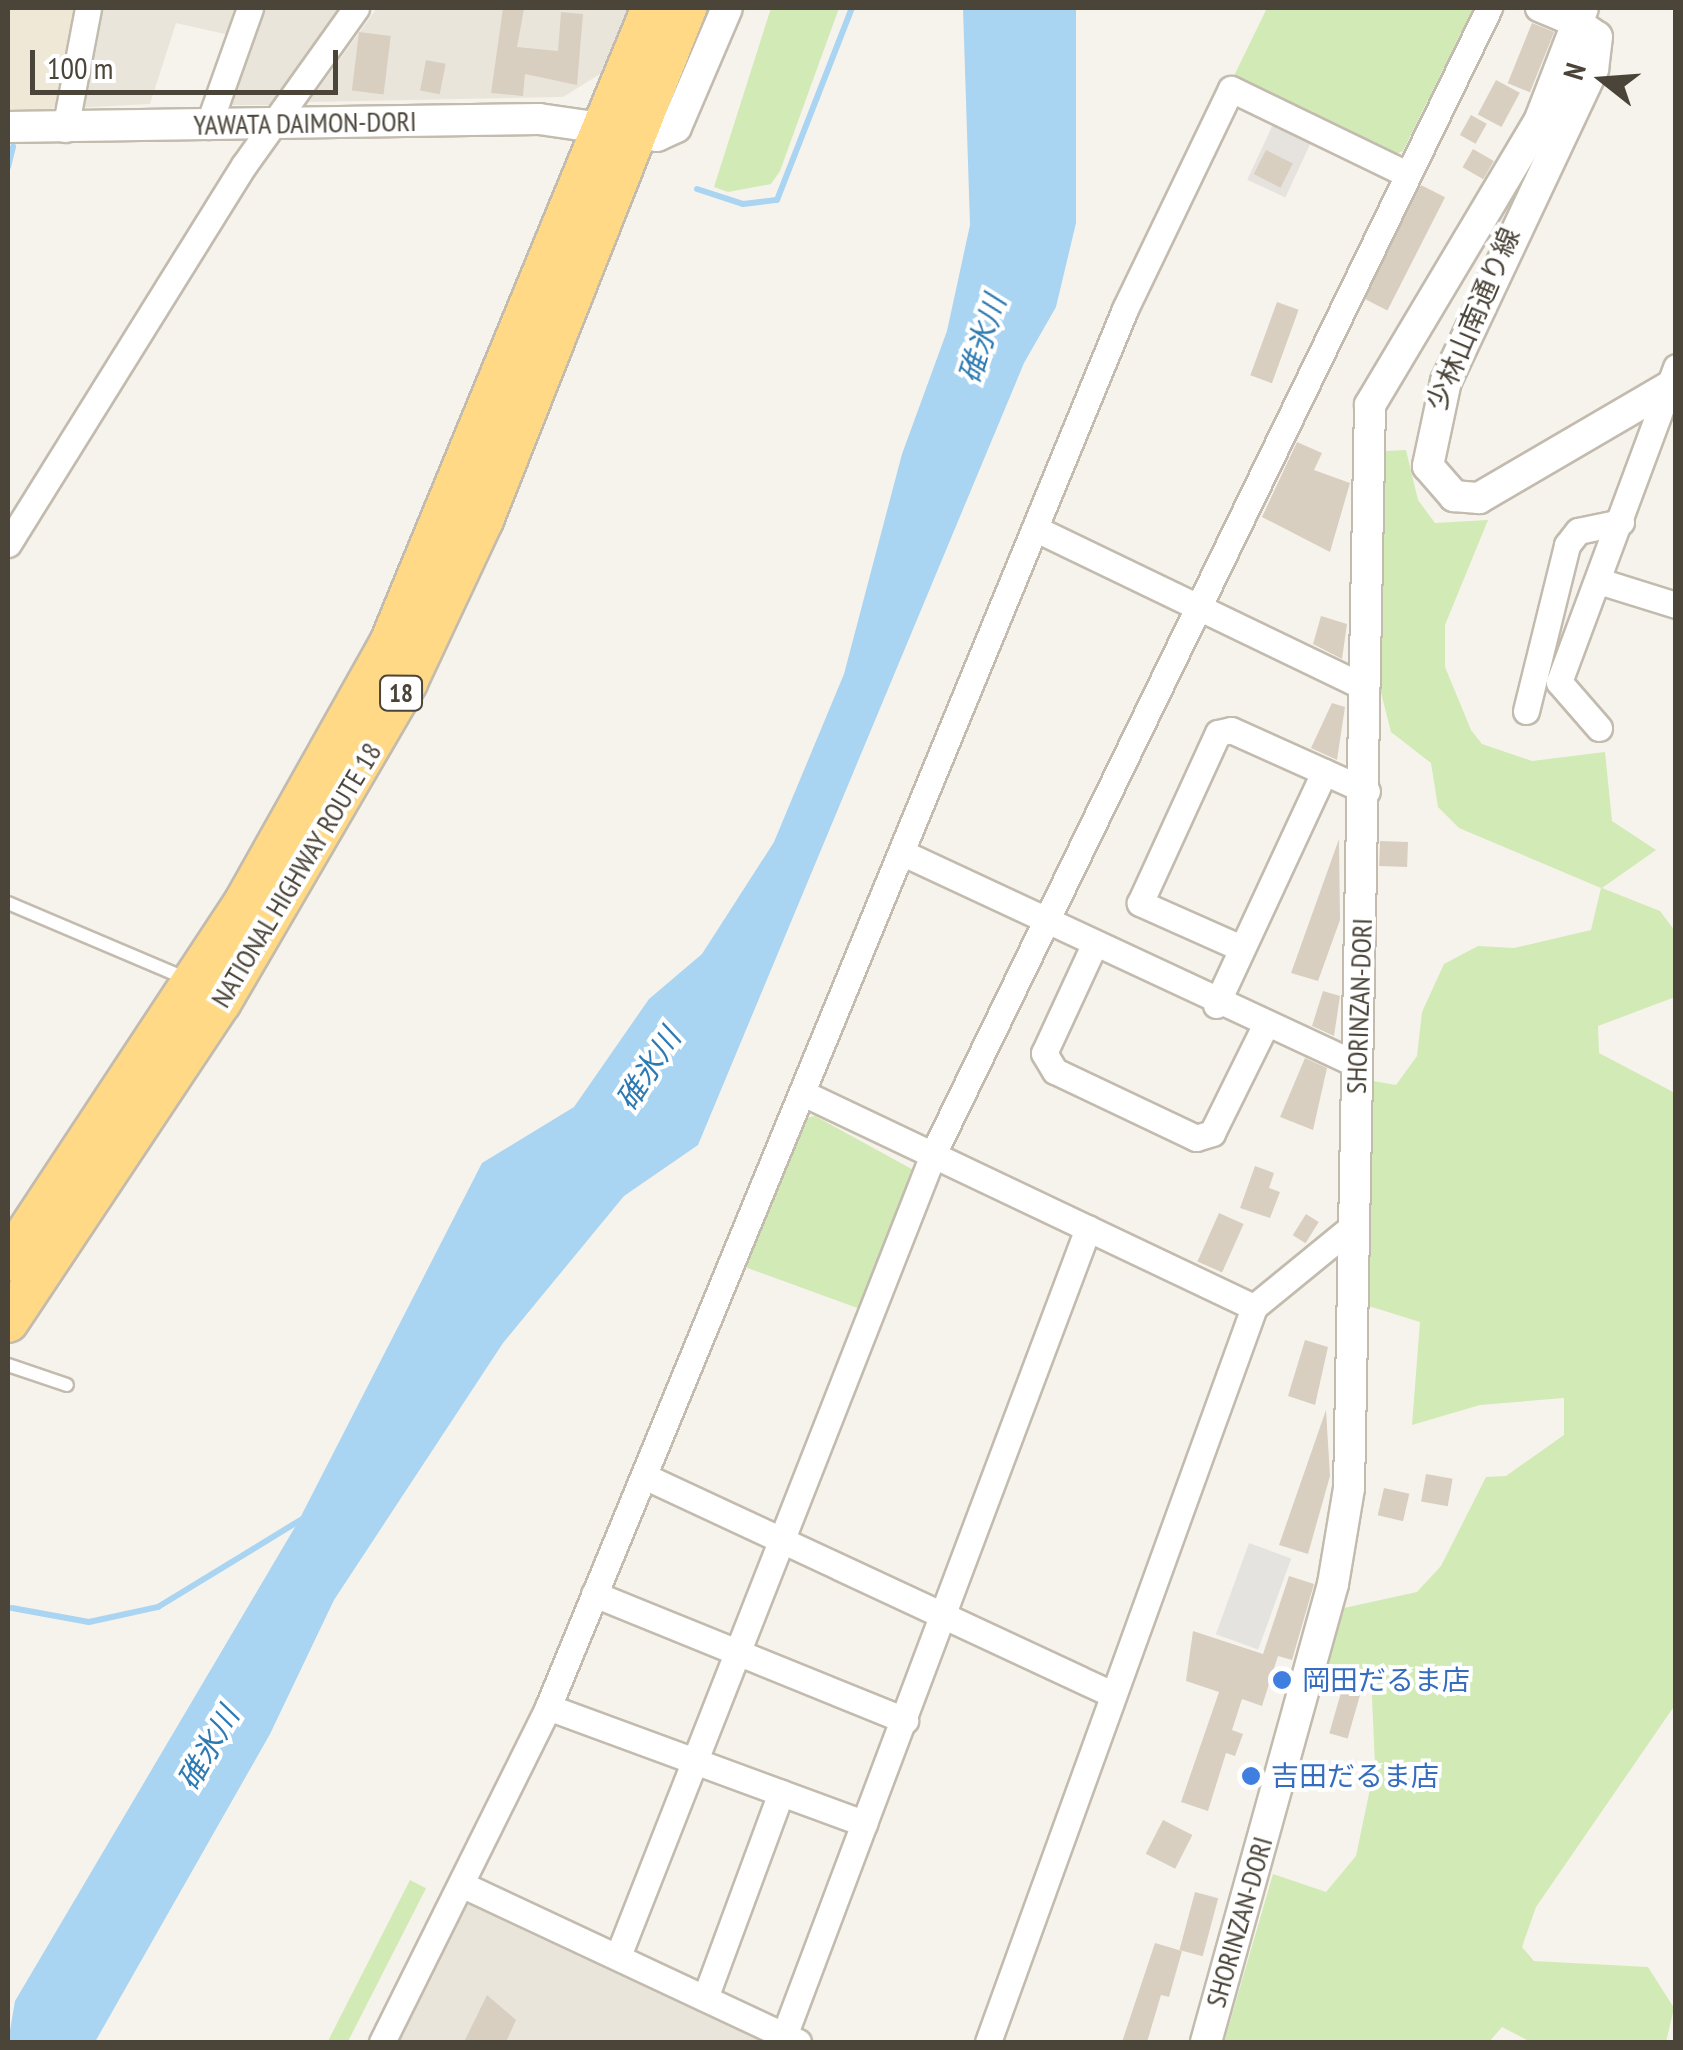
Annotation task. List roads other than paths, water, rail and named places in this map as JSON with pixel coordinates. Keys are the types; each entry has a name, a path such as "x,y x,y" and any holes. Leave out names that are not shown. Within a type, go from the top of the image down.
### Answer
{"highway":[{"name":"NATIONAL HIGHWAY ROUTE 18","path":"8,1262 207,992 367,760 442,606 571,305 652,8"},
{"name":"NATIONAL HIGHWAY ROUTE 18","path":"8,1322 207,992 336,746 618,134 686,8"}],"street":[{"path":"64,129 88,8"},
{"path":"208,126 250,8"},
{"path":"8,544 356,8"},
{"path":"618,134 676,127 727,8"},
{"path":"618,1956 934,1152 1192,608 1489,8"},
{"path":"1538,8 1582,17"},
{"name":"少林山南通り線","path":"1582,17 1597,37 1593,69 1516,215 1446,381 1428,466 1454,496 1479,498 1671,381"},
{"name":"SHORINZAN-DORI","path":"1206,2042 1333,1584 1349,1488 1348,1230 1367,791 1370,405 1539,122 1582,17"},
{"path":"382,2042 548,1707 805,1094 1125,309 1231,89 1405,173"},
{"name":"YAWATA DAIMON-DORI","path":"8,127 276,126 538,119 618,134"},
{"path":"1599,728 1559,682 1602,582 1671,381"},
{"path":"1526,711 1567,545 1578,531 1621,522"},
{"path":"1036,529 1192,608 1366,688"},
{"path":"1602,582 1676,605"},
{"path":"1241,948 1140,903 1218,733 1232,730 1367,791"},
{"path":"1216,1005 1324,772"},
{"path":"902,853 1264,1028 1358,1065"},
{"path":"1094,945 1044,1053 1055,1071 1196,1138 1212,1133 1264,1028"},
{"path":"805,1094 934,1152 1254,1308"},
{"path":"462,1885 791,2039 864,1823 1088,1228"},
{"path":"988,2042 1254,1308 1348,1230"},
{"path":"644,1476 1112,1694"},
{"path":"594,1594 905,1720"},
{"path":"548,1707 864,1823"},
{"path":"705,1998 781,1793"}],"lane":[{"path":"478,441 500,442 532,359 571,305"},
{"path":"336,746 354,748 404,652 442,606"},
{"path":"8,903 207,992"},
{"path":"8,1365 67,1385"}],"water":[{"name":"碓氷川","path":"963,8 1076,8 1076,223 1056,307 1024,363 698,1145 624,1196 503,1343 334,1600 270,1734 95,2042 8,2042 15,2001 298,1522 482,1163 574,1107 649,999 702,954 774,842 844,674 902,454 947,331 970,225"}],"waterway":[{"path":"697,189 743,204 777,200 852,8"},
{"path":"8,167 13,147"},
{"path":"12,1608 89,1622 158,1607 302,1519"}],"place":[{"name":"岡田だるま店","path":"1282,1680"},
{"name":"吉田だるま店","path":"1251,1776"}]}
